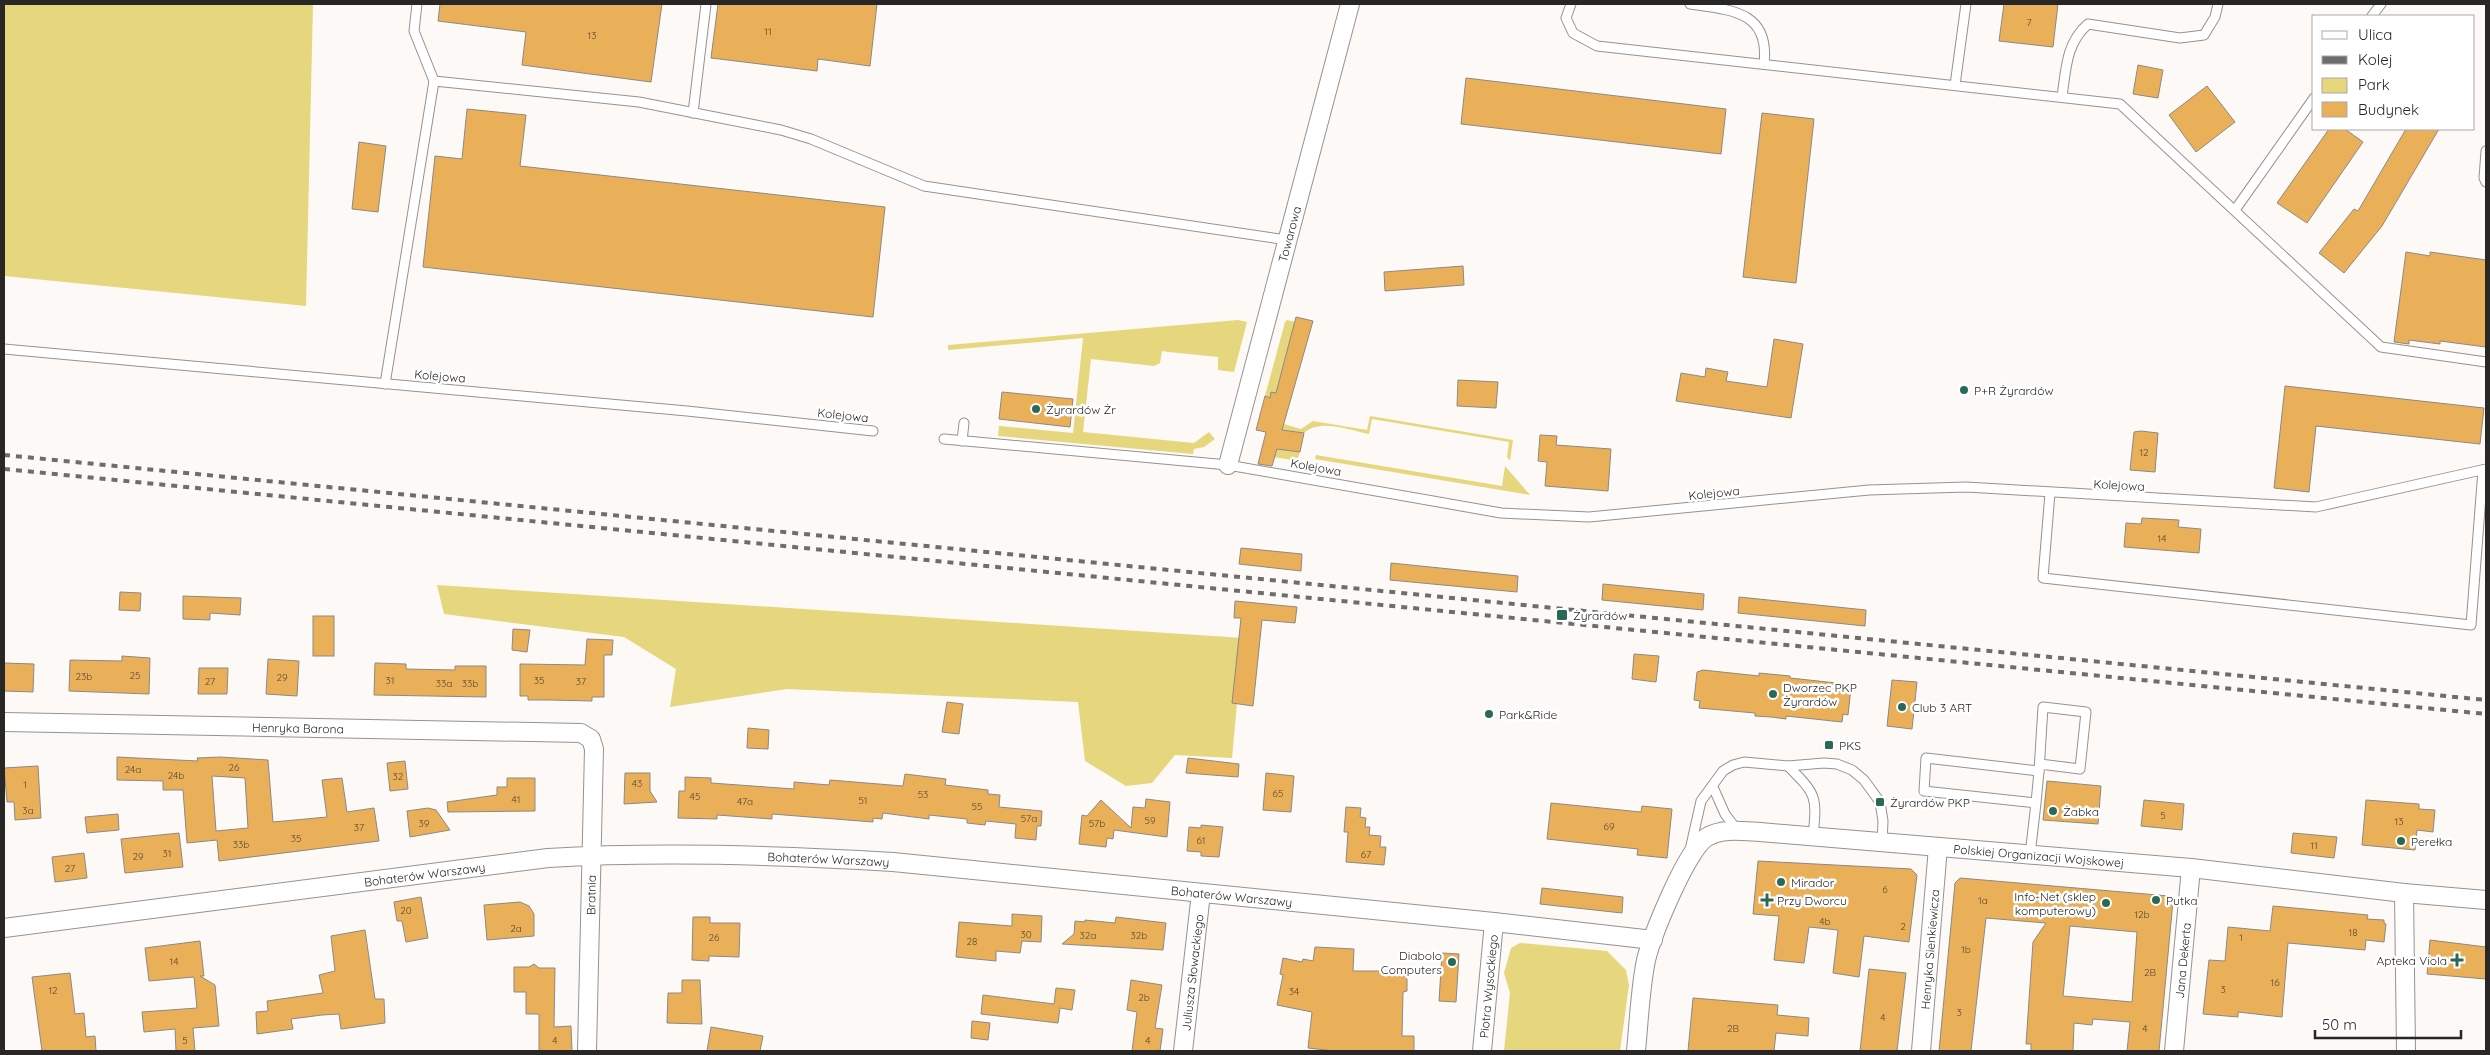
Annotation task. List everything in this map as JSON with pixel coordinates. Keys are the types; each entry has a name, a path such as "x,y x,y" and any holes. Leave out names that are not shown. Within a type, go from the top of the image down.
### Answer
{"street":[{"name":"Towarowa","path":"1228,465 1350,4"},
{"name":"Henryka Barona","path":"4,722 581,733 591,739"},
{"name":"Bratnia","path":"587,1051 594,749 591,739"},
{"name":"Polskiej Organizacji Wojskowej","path":"1636,1051 1643,979 1653,940 1689,857 1706,837 1722,832 1738,831 2191,868 2404,893 2486,900"},
{"name":"Henryka Sienkiewicza","path":"1921,1051 1938,847"},
{"name":"Bohaterów Warszawy","path":"4,928 526,861 591,856 794,856 863,860 1201,893 1653,940"},
{"name":"Jana Dekerta","path":"2174,1051 2191,868"},
{"name":"Juliusza Słowackiego","path":"1183,1051 1201,893"},
{"path":"2404,893 2406,1051"},
{"name":"Piotra Wysockiego","path":"1482,1051 1494,922"}],"lane":[{"path":"385,384 434,81 414,31 417,4"},
{"path":"693,113 706,4"},
{"path":"1571,4 1566,18 1573,33 1597,46 2120,104 2381,347 2486,362"},
{"path":"1690,4 1726,9 1750,17 1760,32 1765,51 1764,64"},
{"path":"1955,85 1966,4"},
{"path":"2062,97 2069,49 2077,33 2088,24 2180,38 2204,35 2216,17 2218,4"},
{"path":"2373,15 2381,4"},
{"path":"434,81 639,102 788,132 924,186 1287,240"},
{"path":"2235,210 2312,101"},
{"path":"2486,151 2484,178 2486,182"},
{"name":"Kolejowa","path":"4,349 687,410 873,431"},
{"path":"962,441 964,423"},
{"name":"Kolejowa","path":"944,439 1228,465 1492,512 1545,517 1589,517 1632,514 1869,490 1966,487 2316,507 2485,470"},
{"path":"2050,493 2043,578 2471,625 2485,470"},
{"path":"2030,855 2036,803 2039,768 2043,707 2086,712 2080,769 2039,768 1926,758 1924,791 2036,803"},
{"path":"1689,857 1701,801 1723,771 1733,764 1744,762 1788,766 1824,763 1837,764 1857,774 1872,789 1880,802 1883,821 1882,843"},
{"path":"1788,766 1812,790 1815,797 1813,837"},
{"path":"1713,787 1725,814 1738,831"}],"green space":[{"path":"4,4 313,4 306,306 4,276"},
{"path":"1238,320 1247,322 1234,372 1218,370 1218,357 1162,351 1160,363 1154,366 1091,359 1083,432 1194,443 1209,432 1215,439 1204,447 1194,449 1193,454 998,436 999,426 1073,433 1083,338 948,350 948,345"},
{"path":"1287,320 1295,322 1276,393 1271,392 1270,398 1265,396"},
{"path":"1370,416 1513,440 1510,461 1507,457 1509,442 1372,419 1369,434 1335,426 1318,426 1304,433 1286,430 1282,449 1300,452 1297,461 1274,457 1284,424 1301,429 1313,421 1367,430"},
{"path":"1316,455 1502,486 1505,466 1530,495 1315,459"},
{"path":"437,585 1243,638 1232,758 1175,755 1152,783 1126,786 1085,761 1078,702 787,689 670,707 676,669 624,637 444,614"},
{"path":"1520,943 1607,951 1626,970 1629,985 1620,1051 1504,1051 1510,993 1504,973 1511,948"}],"building":[{"path":"440,4 662,4 651,82 522,65 526,32 438,21"},
{"path":"718,4 877,4 870,66 818,59 817,71 711,58"},
{"path":"2004,4 2058,4 2053,47 1999,41"},
{"path":"2138,65 2163,70 2158,98 2133,94"},
{"path":"1466,78 1726,109 1721,154 1461,124"},
{"path":"2207,86 2235,122 2196,152 2169,115"},
{"path":"467,109 526,115 520,166 885,207 873,317 423,267 435,156 462,159"},
{"path":"1762,113 1814,119 1796,283 1743,277"},
{"path":"2328,130 2346,130 2363,142 2307,223 2277,203"},
{"path":"2405,130 2438,130 2382,226 2344,273 2319,253 2354,209 2358,211"},
{"path":"359,142 386,146 378,212 352,209"},
{"path":"2406,252 2430,256 2430,252 2486,260 2486,347 2440,341 2440,344 2409,340 2409,344 2394,342"},
{"path":"1463,266 1464,285 1385,291 1384,272"},
{"path":"1296,317 1313,321 1282,430 1304,433 1300,452 1277,449 1272,466 1258,464 1266,432 1256,430 1265,396 1270,398 1271,392 1276,393"},
{"path":"1774,339 1803,344 1791,418 1676,401 1681,373 1705,377 1706,368 1728,372 1726,381 1767,387"},
{"path":"1458,380 1498,382 1496,408 1457,406"},
{"path":"2285,386 2484,408 2480,444 2316,426 2309,492 2274,488"},
{"name":"Żyrardów Żr","path":"1002,392 1073,399 1070,427 999,419"},
{"path":"2134,432 2158,433 2155,472 2130,470"},
{"path":"1540,435 1557,436 1556,445 1611,449 1608,491 1545,486 1547,462 1538,461"},
{"path":"2142,518 2179,520 2178,527 2201,529 2199,553 2124,547 2126,523 2141,524"},
{"path":"1241,548 1302,554 1301,571 1239,564"},
{"path":"1391,563 1518,576 1517,592 1390,580"},
{"path":"1603,584 1704,594 1703,610 1602,600"},
{"path":"120,592 141,593 140,611 119,610"},
{"path":"183,596 241,598 240,615 210,613 210,620 183,619"},
{"path":"1739,597 1866,610 1865,626 1738,613"},
{"path":"1235,601 1297,607 1295,623 1262,620 1253,706 1232,703 1241,618 1234,618"},
{"path":"313,616 334,616 334,656 313,656"},
{"path":"513,629 530,630 527,652 512,650"},
{"path":"587,639 613,640 612,655 604,655 604,697 592,697 592,701 528,700 528,696 520,696 520,664 585,665"},
{"path":"1634,654 1659,656 1656,682 1632,679"},
{"path":"122,656 150,658 149,694 69,691 70,660 122,661"},
{"path":"268,659 299,661 297,696 266,694"},
{"path":"4,663 34,664 33,692 4,691"},
{"path":"375,663 406,664 406,669 455,670 455,666 486,666 486,697 374,695"},
{"path":"199,668 228,668 227,694 198,694"},
{"name":"Dworzec PKP Żyrardów","path":"1703,670 1759,676 1759,673 1790,676 1790,678 1846,684 1846,687 1851,688 1848,715 1843,714 1842,722 1786,716 1786,719 1755,716 1755,713 1699,708 1700,701 1694,700 1697,672"},
{"name":"Club 3 ART","path":"1892,680 1917,682 1912,729 1887,726"},
{"path":"947,702 963,704 959,734 942,732"},
{"path":"748,728 769,730 768,749 747,748"},
{"path":"117,757 198,761 197,758 220,757 268,760 273,822 327,817 322,780 342,778 347,812 374,808 379,841 219,861 217,840 187,843 183,790 163,790 163,781 117,780","holes":["212,776 245,778 248,828 216,831"]},
{"path":"1188,758 1239,764 1238,777 1186,773"},
{"path":"405,761 408,789 390,791 387,763"},
{"path":"38,766 41,818 15,820 14,802 7,802 4,768"},
{"path":"625,773 650,773 650,791 657,802 624,804"},
{"path":"1266,773 1294,776 1291,812 1263,810"},
{"path":"905,774 946,779 945,785 988,790 988,794 1000,795 999,807 1042,811 1041,826 1037,826 1036,840 1015,838 1016,824 986,821 985,825 967,823 967,819 929,815 929,819 883,813 882,819 873,818 873,822 772,814 772,819 717,815 717,819 678,818 679,791 685,791 685,777 711,778 711,783 794,789 794,782 829,785 830,780 903,786"},
{"path":"507,778 535,778 535,811 448,812 447,802 497,795 497,787 507,787"},
{"path":"2047,781 2101,786 2098,824 2043,820"},
{"path":"1146,799 1170,802 1167,837 1114,830 1113,839 1107,838 1106,847 1079,844 1082,815 1087,816 1101,800 1131,828 1133,807 1145,808"},
{"path":"2144,800 2184,804 2182,830 2141,826"},
{"path":"2366,800 2419,804 2419,809 2435,810 2433,832 2417,830 2415,850 2362,845"},
{"path":"1551,803 1641,812 1642,806 1672,809 1667,858 1637,855 1638,849 1547,839"},
{"path":"1346,807 1361,808 1360,817 1366,818 1365,827 1370,827 1369,835 1381,836 1380,847 1386,847 1384,865 1346,862 1348,832 1344,832"},
{"path":"428,808 436,810 450,830 410,837 407,811"},
{"path":"118,814 119,830 87,833 85,817"},
{"path":"1201,825 1223,827 1219,857 1201,856 1201,852 1187,851 1189,827 1201,828"},
{"path":"179,833 183,867 125,873 121,839"},
{"path":"2293,833 2337,837 2334,858 2291,853"},
{"path":"84,853 87,878 55,882 52,857"},
{"path":"1758,861 1911,869 1917,875 1909,942 1864,936 1859,977 1833,973 1838,930 1809,927 1804,963 1774,960 1779,916 1753,914"},
{"path":"1960,878 2169,896 2173,901 2159,1051 2127,1051 2130,1022 2093,1019 2092,1025 2074,1023 2073,1051 2031,1051 2031,1044 2026,1044 2033,942 2046,923 1986,918 1971,1051 1939,1051 1955,883","holes":["2070,926 2137,932 2132,1002 2063,996"]},
{"path":"1542,888 1623,897 1622,913 1540,904"},
{"path":"421,897 428,938 406,942 402,921 397,921 394,902"},
{"path":"520,902 529,906 534,914 534,936 487,940 484,905"},
{"path":"2273,906 2368,915 2367,919 2384,920 2386,924 2384,942 2366,940 2365,950 2288,943 2282,1017 2238,1012 2238,1017 2203,1014 2209,960 2225,961 2228,927 2270,931"},
{"path":"1012,914 1042,916 1041,942 1022,941 1020,953 996,951 996,961 956,957 959,922 1012,926"},
{"path":"693,917 710,917 710,923 740,923 739,957 709,956 709,961 692,960"},
{"path":"1116,917 1166,923 1163,950 1062,944 1074,934 1075,921 1115,923"},
{"path":"365,930 375,999 384,999 385,1023 341,1029 339,1014 322,1015 291,1019 293,1029 257,1034 256,1012 268,1011 267,1001 323,993 319,975 335,971 331,936"},
{"name":"Apteka Viola","path":"2430,940 2486,947 2486,979 2427,974"},
{"path":"200,941 204,976 200,976 215,985 219,1026 193,1028 195,1051 176,1051 175,1029 144,1032 142,1012 197,1008 194,977 149,981 145,948"},
{"path":"1315,947 1354,949 1353,971 1404,971 1404,976 1407,976 1407,991 1403,992 1402,1036 1414,1036 1414,1051 1334,1051 1308,1048 1312,1012 1277,1005 1283,975 1280,974 1283,958 1302,962 1303,959 1313,961"},
{"path":"1442,953 1459,954 1456,1002 1439,1001"},
{"path":"534,964 539,968 555,968 554,1027 571,1026 572,1051 539,1051 539,1014 526,1014 526,992 514,992 514,967 529,967"},
{"path":"1869,969 1906,973 1897,1051 1860,1051"},
{"path":"70,973 75,1014 84,1013 86,1037 95,1036 96,1051 42,1051 32,977"},
{"path":"682,980 700,980 702,1024 667,1023 668,993 682,993"},
{"path":"1131,980 1162,985 1155,1028 1163,1029 1160,1051 1132,1051 1137,1012 1127,1010"},
{"path":"1056,988 1075,990 1072,1010 1060,1008 1058,1023 981,1014 983,995 1054,1004"},
{"path":"1693,998 1778,1005 1777,1015 1809,1018 1808,1036 1776,1033 1774,1051 1688,1051"},
{"path":"972,1021 990,1023 988,1040 971,1038"},
{"path":"711,1027 763,1036 760,1051 707,1051"}],"railway":[{"path":"4,455 2486,700"},
{"path":"4,469 2486,714"}],"place":[{"name":"P+R Żyrardów","path":"1964,390"},
{"name":"Żyrardów Żr","path":"1036,409"},
{"name":"Żyrardów","path":"1562,615"},
{"name":"Dworzec PKP Żyrardów","path":"1773,694"},
{"name":"Club 3 ART","path":"1902,707"},
{"name":"Park&Ride","path":"1489,714"},
{"name":"PKS","path":"1829,745"},
{"name":"Żyrardów PKP","path":"1880,802"},
{"name":"Żabka","path":"2053,811"},
{"name":"Perełka","path":"2401,841"},
{"name":"Mirador","path":"1781,882"},
{"name":"Przy Dworcu","path":"1767,900"},
{"name":"Putka","path":"2156,900"},
{"name":"Info-Net (sklep komputerowy)","path":"2106,903"},
{"name":"Apteka Viola","path":"2457,960"},
{"name":"Diabolo Computers","path":"1452,962"}]}
